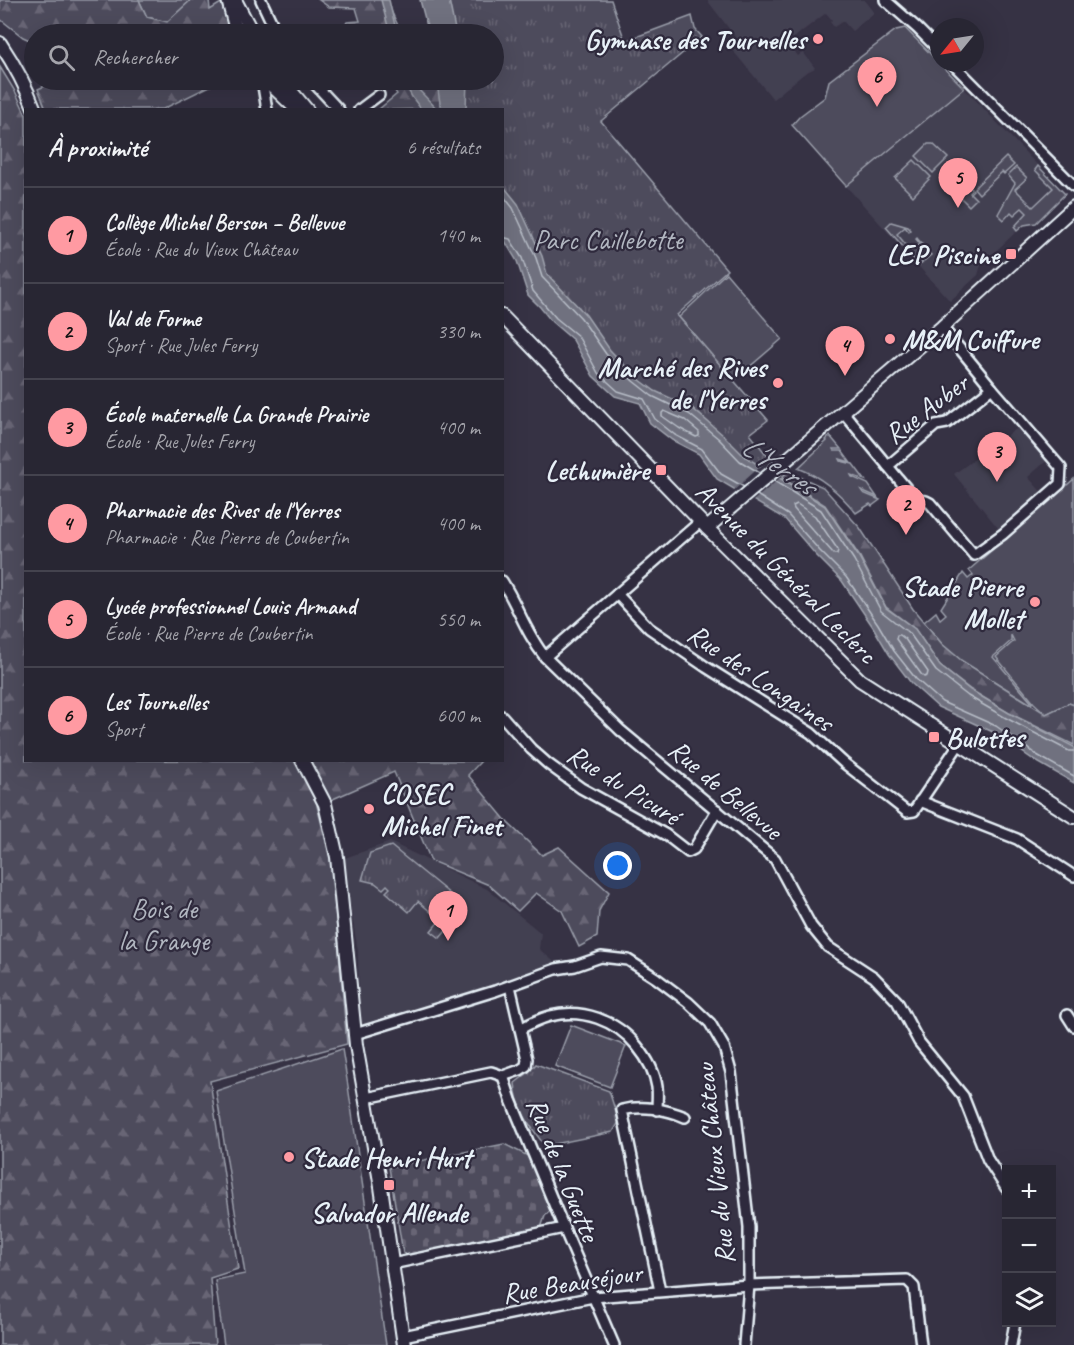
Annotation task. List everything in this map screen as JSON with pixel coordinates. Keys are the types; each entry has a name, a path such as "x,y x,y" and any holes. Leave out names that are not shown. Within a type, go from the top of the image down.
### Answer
{"street":[{"path":"228,0 234,24"},
{"path":"235,0 248,24"},
{"path":"261,0 272,24"},
{"path":"885,0 930,41"},
{"path":"0,43 24,84"},
{"path":"961,72 1074,186"},
{"path":"27,90 34,108"},
{"path":"265,90 267,108"},
{"path":"275,90 295,108"},
{"path":"290,90 305,108"},
{"path":"320,90 337,108"},
{"path":"362,108 379,95"},
{"path":"545,657 617,594 780,466 942,327 1074,207"},
{"name":"Avenue du Général Leclerc","path":"504,318 704,524 860,680 1074,817"},
{"path":"843,412 916,500 930,503 974,555 1003,534 1060,484 1061,468 942,327"},
{"name":"Rue Auber","path":"888,466 936,425 947,423 992,387"},
{"name":"Rue de Bellevue","path":"504,584 525,627 545,657 620,730 775,859 811,926 828,947 874,977 897,1001 919,1042 963,1096 988,1160 1002,1182"},
{"name":"Rue des Longaines","path":"617,594 649,628 811,733 844,763 907,812 914,811 920,801"},
{"name":"Rue du Picuré","path":"504,718 531,749 581,788 666,835 688,852 694,849 717,810"},
{"path":"959,744 920,801 1017,839 1074,876"},
{"path":"303,762 325,804 337,857 355,1034 404,1340"},
{"name":"Rue du Vieux Château","path":"355,1034 510,986 556,969 575,966 601,957 628,960 688,1002 710,1023 724,1047 731,1072 749,1227 749,1285 907,1280 915,1287 921,1345"},
{"path":"366,1098 491,1072 503,1076 526,1066 510,986"},
{"path":"520,1029 549,1016 566,1013 599,1018 616,1026 631,1038 652,1068 657,1086 657,1110"},
{"path":"1067,1015 1074,1026"},
{"name":"Rue de la Guette","path":"503,1076 614,1345"},
{"path":"660,1291 622,1110 634,1107 673,1112 685,1117"},
{"path":"392,1264 564,1228"},
{"path":"744,1345 749,1285"},
{"name":"Rue Beauséjour","path":"404,1340 593,1297 749,1285"},
{"path":"1011,1345 1014,1327"}],"shaded area":[{"path":"707,0 864,0 874,13 852,31 843,21 834,27 826,13 788,42 798,56 803,52 815,68 805,73 773,99 729,46 737,39"},
{"path":"964,88 1065,194 1036,223 1024,225 1017,231 981,265 978,275 950,301 846,186"},
{"path":"1023,424 1051,457 1028,477 1046,497 1003,534 954,474"},
{"path":"390,842 487,889 541,933 539,949 559,966 556,969 367,1025 359,1025 358,951 342,859"}],"green space":[{"path":"0,0 139,0 147,17 167,22 191,0 209,0 210,10 221,3 228,24 24,24 24,37 0,19"},
{"path":"139,0 191,0 167,22 147,17"},
{"path":"319,0 386,0 397,24 346,24 360,21 356,8 329,7"},
{"name":"Parc Caillebotte","path":"447,0 611,0 625,41 692,16 695,29 702,37 601,121 727,270 677,315 768,420 750,434 769,458 758,468 650,389 618,361 546,276 504,190 504,108 464,108 465,90 504,90 504,24 452,24"},
{"path":"905,28 930,53 930,72 948,72 964,88 846,186 792,125 825,97 829,81 896,30"},
{"name":"Bois de la Grange","path":"0,67 24,111 24,762 480,762 468,775 508,823 542,855 559,847 609,892 599,911 597,937 579,947 562,911 536,893 518,911 489,885 431,861 394,772 317,806 331,861 347,1044 210,1081 238,1269 210,1278 215,1345 0,1345"},
{"path":"38,90 202,90 165,108 46,108"},
{"path":"394,90 446,90 448,100 440,101 441,108 380,108 397,94"},
{"path":"928,144 933,144 948,158 933,173 916,156"},
{"path":"1006,157 1014,165 1004,174 1002,172 979,194 974,188"},
{"path":"914,160 931,177 913,196 895,178"},
{"path":"1038,166 1065,194 1036,223 1024,225 1017,231 1014,227 1027,213 1022,208 1014,215 1011,212 1004,220 998,214 1015,183 1008,175 1016,167 1027,178 1015,189 1033,207 1053,188 1035,170"},
{"path":"960,178 973,190 970,193 976,199 969,206 950,187"},
{"path":"891,222 908,227 911,230 909,232 905,227 897,234 911,251 920,244 917,238 931,255 919,265 886,227"},
{"path":"726,273 782,339 733,381 679,317"},
{"path":"830,436 841,449 833,449 834,451 842,451 850,462 840,459 841,461 853,464 865,480 851,475 852,477 868,484 877,497 861,490 863,493 880,500 872,506 870,504 856,513 830,486 798,468"},
{"path":"787,471 823,487 860,528 913,609 942,644 962,661 1046,714 1069,703 1074,705 1074,745 1009,713 971,690 940,666 915,629 886,607 860,557 825,505 782,478"},
{"name":"Stade Pierre Mollet","path":"1074,479 1074,705 1069,703 1046,714 996,657 1014,641 1011,635 1011,641 993,657 1031,704 962,661 942,644 924,622 936,612 940,619 946,614 941,608 963,573 968,579 973,575 969,570"},
{"path":"391,846 466,907 440,938 431,931 440,920 418,901 409,912 386,892 390,888 387,885 383,889 375,883 362,880 370,853"},
{"path":"571,1025 626,1046 610,1087 555,1066"},
{"path":"342,1049 386,1345 224,1345 215,1280 245,1274 216,1091"},
{"path":"536,1064 609,1091 619,1122 613,1132 545,1146 525,1116 518,1101 515,1083"},
{"path":"504,1144 530,1157 552,1209 545,1216 541,1228 408,1256 403,1253 389,1167"}],"water":[{"path":"381,0 389,0 395,24 387,24"},
{"path":"420,0 449,0 454,24 426,24"},
{"path":"408,90 419,90 436,108 420,108"},
{"path":"438,90 467,90 466,108 441,108"},
{"path":"504,186 518,204 542,256 547,274 586,315 610,350 636,377 655,391 692,408 744,456 825,506 859,557 886,608 915,629 940,666 970,690 1074,747 1074,783 1034,760 993,732 938,707 911,683 889,654 842,581 785,519 717,479 699,454 672,440 650,423 640,403 615,396 593,376 573,340 552,322 528,295 517,261 504,240"}],"pier":[{"path":"763,464 781,477 752,502 733,491"}],"place":[{"name":"Gymnase des Tournelles","path":"818,39"},
{"name":"Les Tournelles","path":"877,107"},
{"name":"Lycée professionnel Louis Armand","path":"958,208"},
{"name":"LEP Piscine","path":"1011,254"},
{"name":"M&M Coiffure","path":"890,339"},
{"name":"Pharmacie des Rives de l'Yerres","path":"845,376"},
{"name":"Marché des Rives de l'Yerres","path":"778,383"},
{"name":"Lethumière","path":"661,470"},
{"name":"École maternelle La Grande Prairie","path":"997,482"},
{"name":"Val de Forme","path":"906,535"},
{"name":"Stade Pierre Mollet","path":"1035,602"},
{"name":"Bulottes","path":"934,737"},
{"name":"COSEC Michel Finet","path":"369,809"},
{"name":"Collège Michel Berson – Bellevue","path":"448,941"},
{"name":"Stade Henri Hurt","path":"289,1157"},
{"name":"Salvador Allende","path":"389,1185"}],"water label":[{"name":"L'Yerres","path":"779,465"}]}
